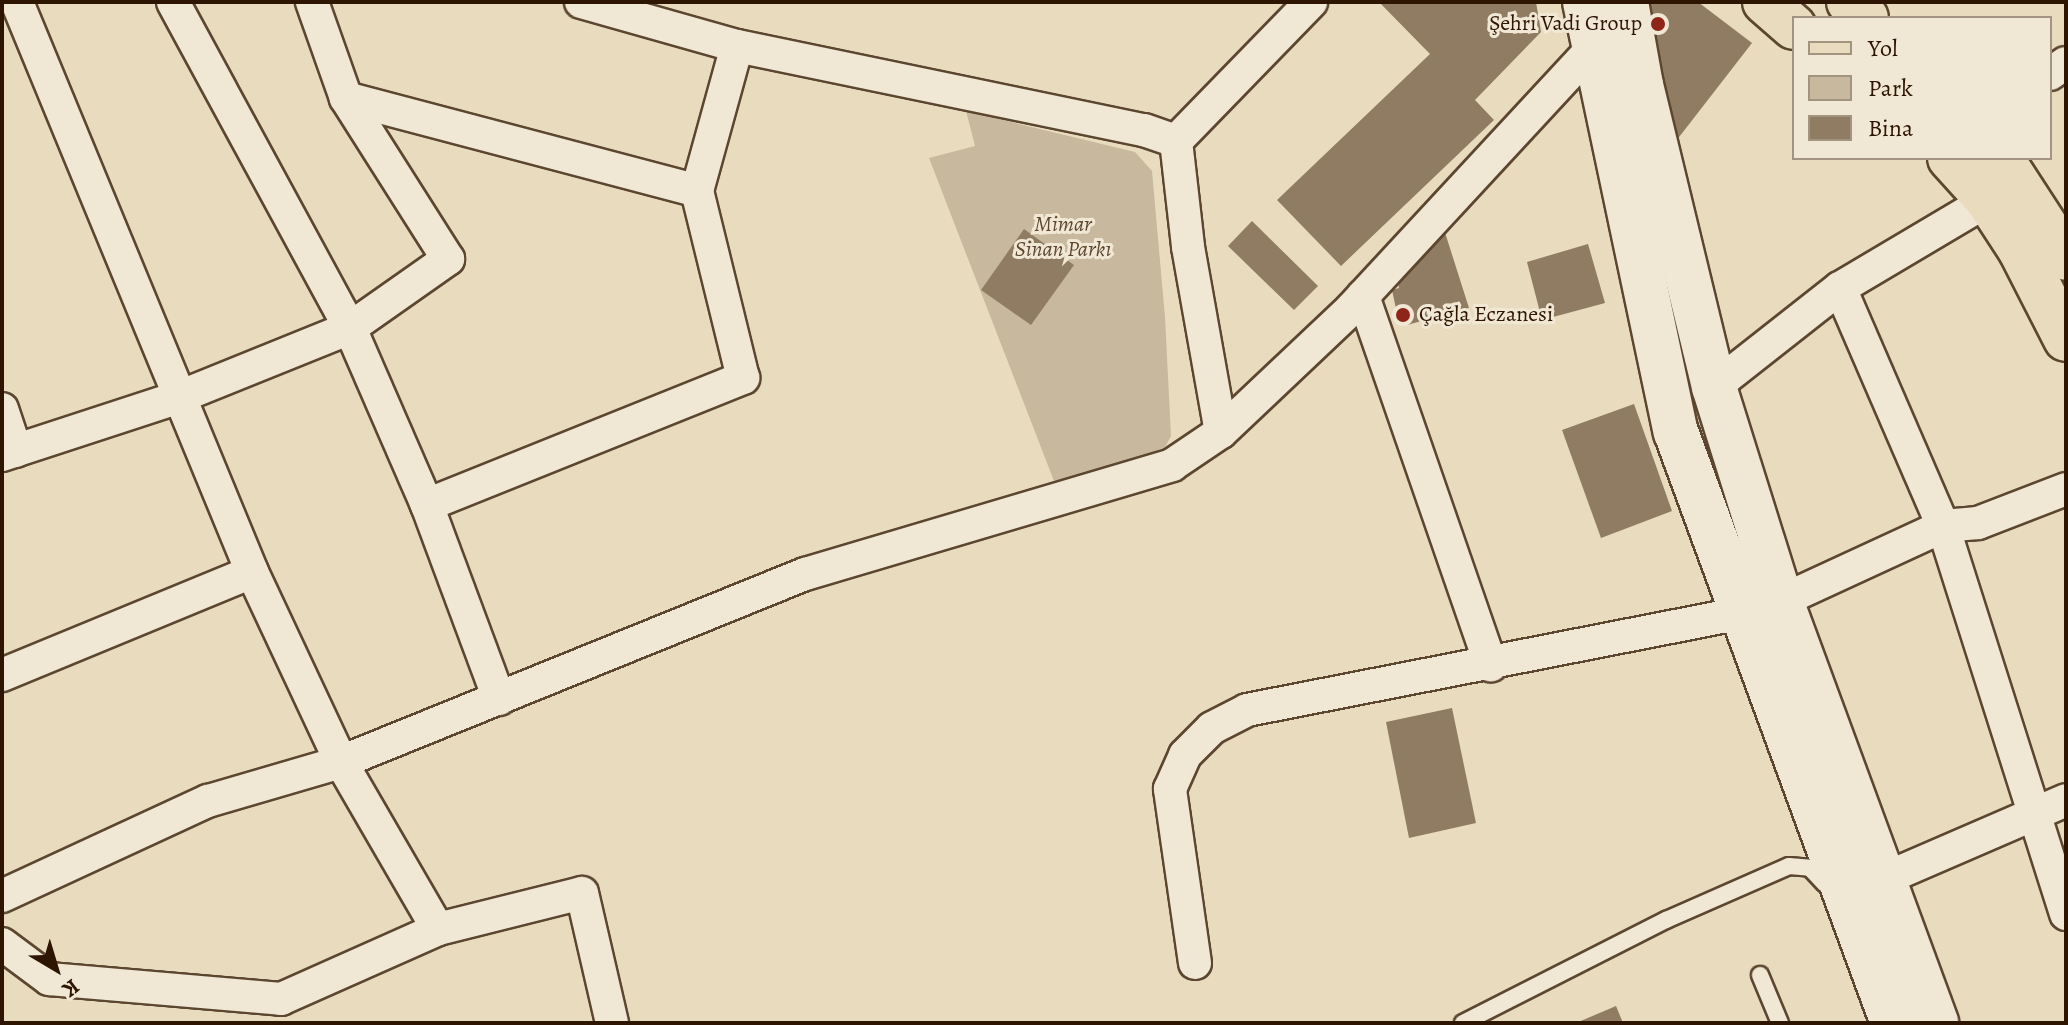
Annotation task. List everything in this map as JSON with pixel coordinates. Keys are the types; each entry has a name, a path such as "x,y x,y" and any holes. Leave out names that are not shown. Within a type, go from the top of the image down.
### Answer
{"main road":[{"path":"1765,2 1792,25"},
{"path":"1849,2 1864,16"},
{"path":"1952,160 1988,200 2020,249 2066,339"},
{"path":"2003,160 2054,211 2066,258"}],"street":[{"path":"17,2 252,572 341,762 438,929"},
{"path":"173,2 350,328 427,505 499,699"},
{"path":"2,409 9,453 179,397 350,328 448,259 346,98 312,2"},
{"path":"581,2 650,12 737,46 1144,130 1176,141"},
{"path":"1176,141 1311,2"},
{"path":"1585,2 1592,49 1676,432 1762,607 1865,887 1936,1023"},
{"path":"1626,2 1641,85 1714,387 1762,607"},
{"path":"427,505 743,378 697,191 737,46"},
{"path":"2,896 208,801 341,762 805,574 1172,465 1221,432 1363,296 1592,49"},
{"path":"346,98 697,191"},
{"path":"1176,141 1188,247 1221,432"},
{"path":"1714,387 1840,288 1988,200"},
{"path":"1840,288 1943,526 2066,914"},
{"path":"1363,296 1491,665"},
{"path":"1195,963 1170,789 1197,740 1247,710 1491,665 1762,607 1943,526 1978,523 2066,489"},
{"path":"2,675 252,572"},
{"path":"1865,887 2066,800"},
{"path":"1865,887 1893,1023"},
{"path":"2,944 49,979 281,999 438,929 582,893 612,1023"}],"lane":[{"path":"1463,1023 1666,920 1789,866 1810,868 1830,892 1865,887"},
{"path":"1760,975 1780,1023"}],"green space":[{"name":"Mimar Sinan Parkı","path":"966,111 1135,152 1152,171 1165,317 1171,436 1165,447 1130,463 1054,481 929,158 975,146"}],"building":[{"path":"1379,2 1536,2 1541,32 1475,100 1494,120 1341,266 1277,200 1430,54"},
{"path":"1642,2 1698,2 1752,43 1676,141"},
{"path":"1252,221 1318,286 1294,310 1228,246"},
{"path":"1442,223 1469,308 1407,325 1405,317 1398,318 1392,290 1399,288 1395,270"},
{"path":"1024,229 1074,265 1031,325 981,290"},
{"path":"1588,244 1605,303 1542,320 1527,262"},
{"path":"1634,404 1672,511 1601,538 1562,430"},
{"path":"1452,708 1476,823 1409,838 1386,722"},
{"path":"1616,1006 1623,1023 1576,1023"}],"place":[{"name":"Şehri Vadi Group","path":"1658,24"},
{"name":"Çağla Eczanesi","path":"1403,315"}]}
